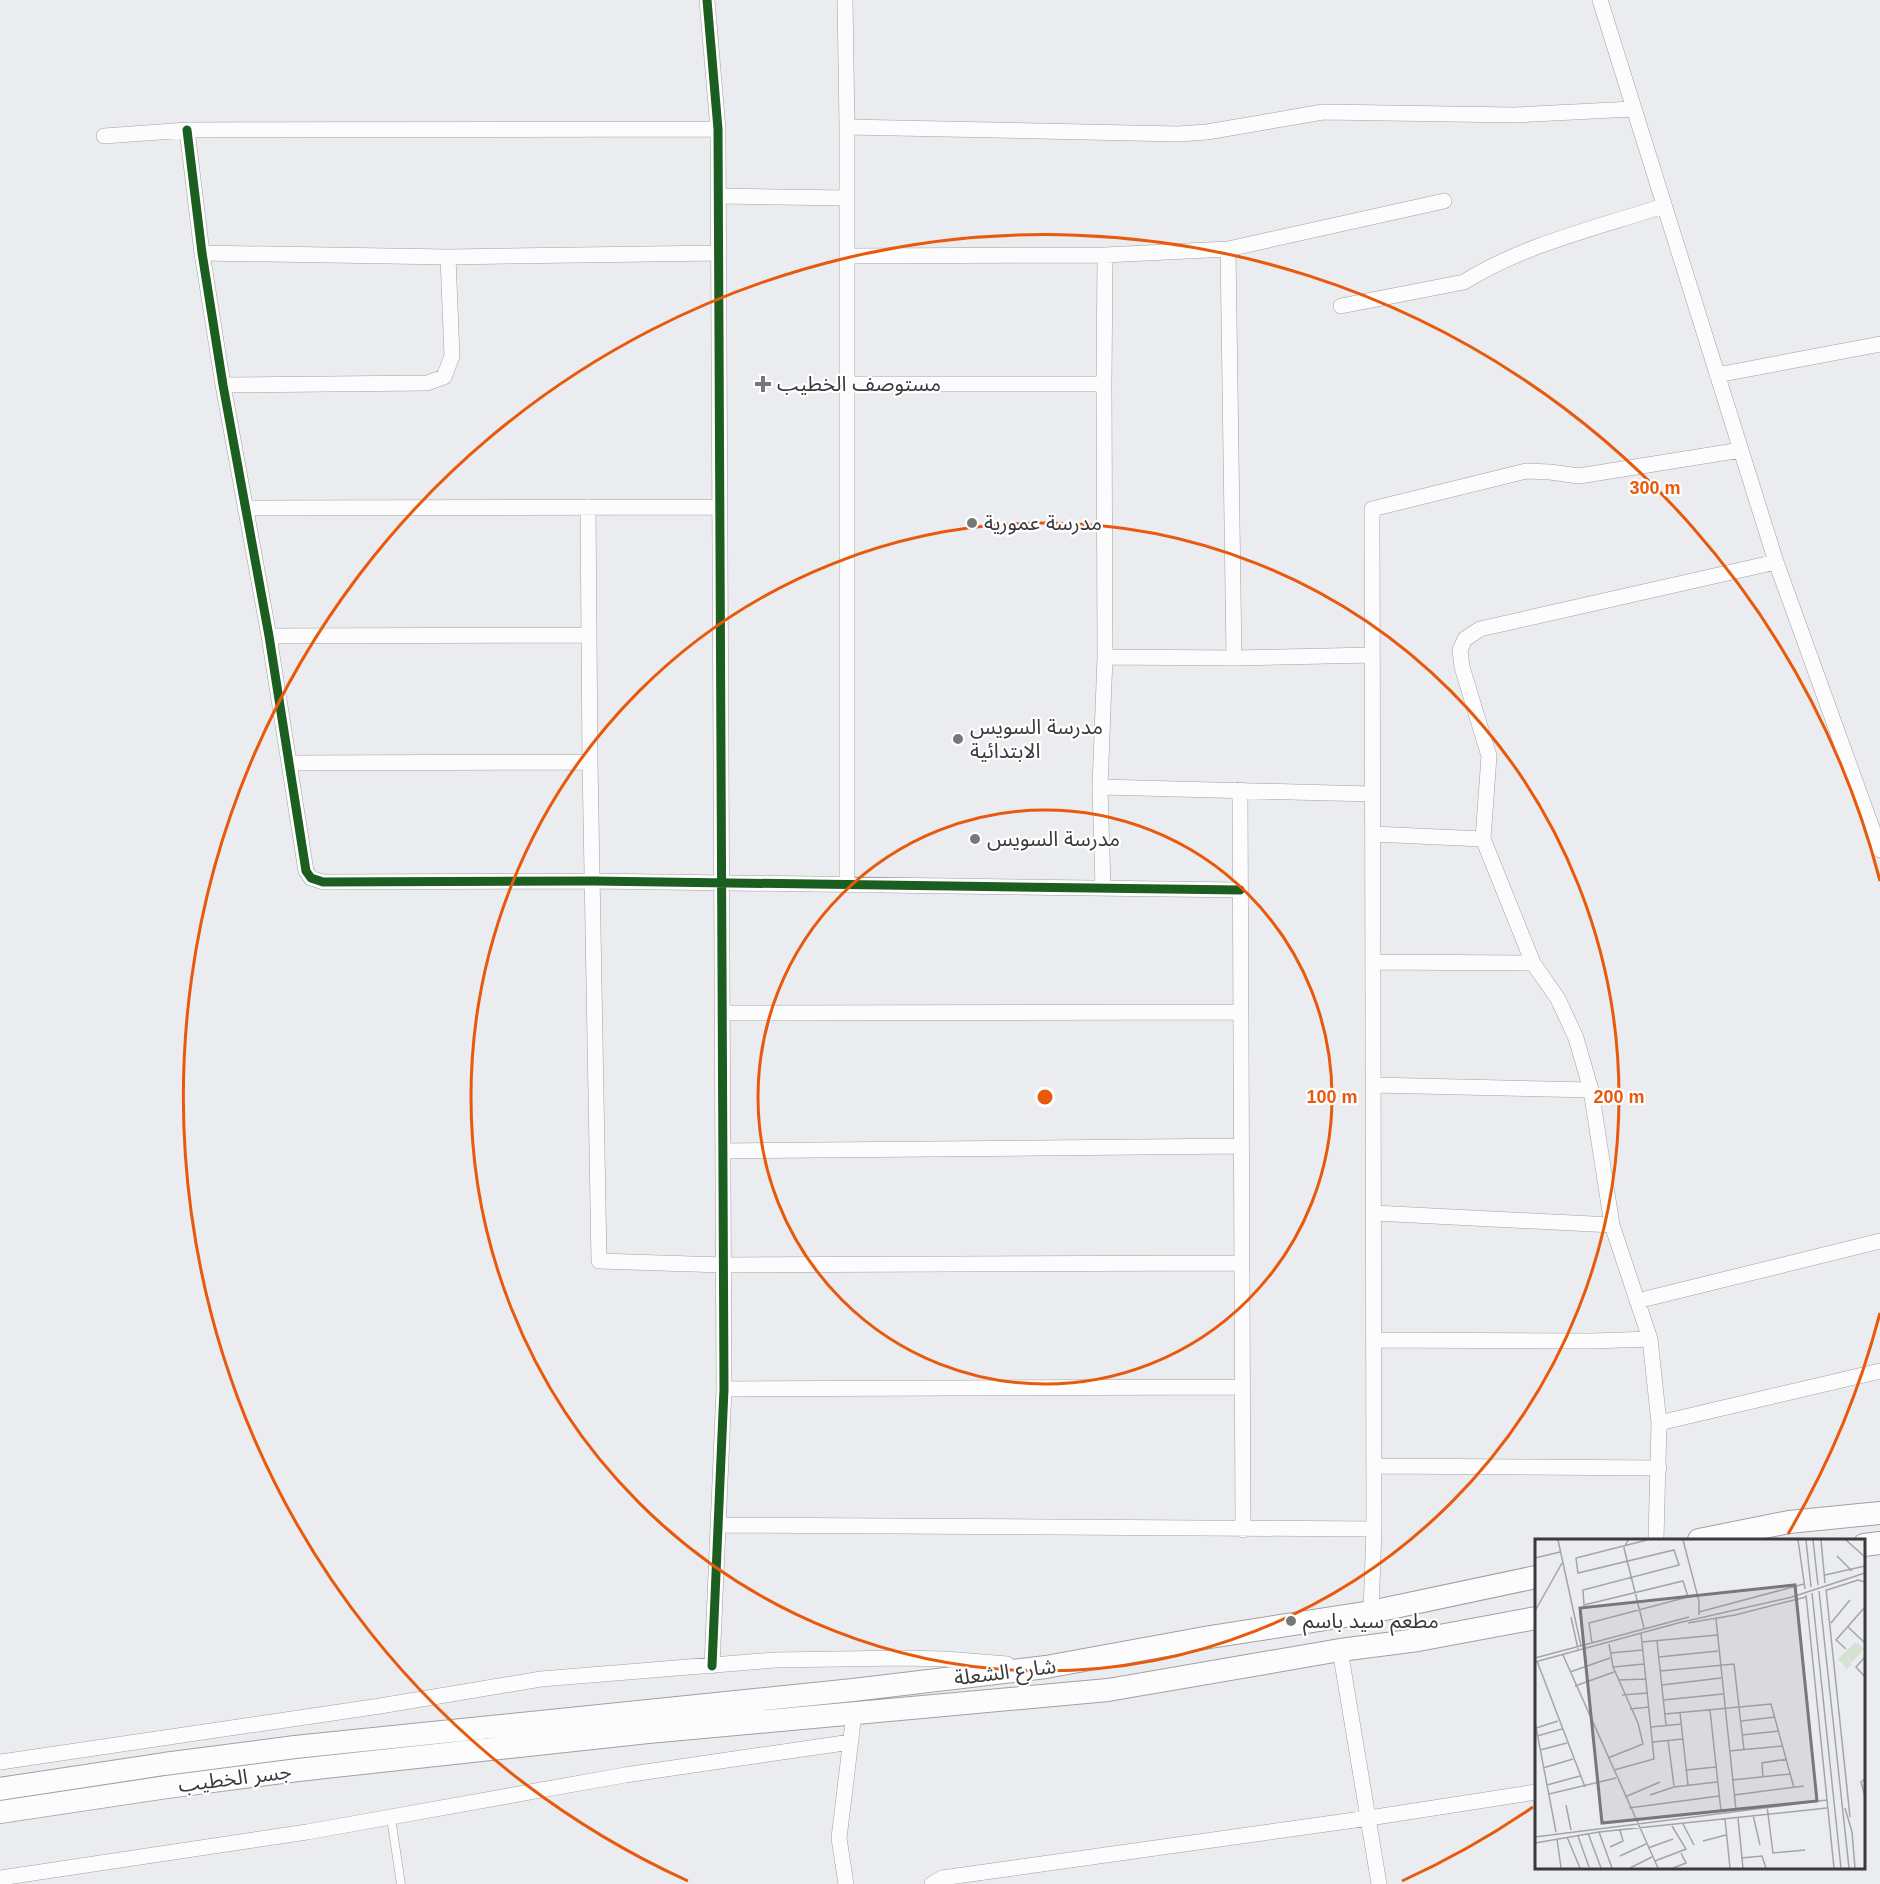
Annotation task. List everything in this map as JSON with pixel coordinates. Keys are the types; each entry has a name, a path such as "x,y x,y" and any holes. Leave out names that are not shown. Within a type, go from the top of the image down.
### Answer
{"main road":[{"path":"1704,1539 1789,1522 1880,1513"},
{"path":"1865,1545 1880,1543"},
{"name":"شارع الشعلة","path":"468,1729 853,1690 1046,1667 1210,1637 1371,1612 1535,1577"},
{"name":"شارع الشعلة","path":"471,1752 648,1732 1108,1690 1341,1650 1419,1640 1535,1618"},
{"name":"جسر الخطيب","path":"0,1789 273,1750 468,1729"},
{"name":"جسر الخطيب","path":"0,1812 265,1774 471,1752"}],"street":[{"path":"707,0 718,129 719,196 724,1389 712,1666"},
{"path":"845,0 847,126 846,885"},
{"path":"1599,0 1776,562 1880,850"},
{"path":"847,126 1186,134 1323,112 1514,115 1633,109"},
{"path":"104,136 188,130 718,129"},
{"path":"188,130 202,253 223,385 269,636 306,871 311,878 323,882 593,881 1240,890"},
{"path":"719,196 847,198"},
{"path":"847,256 1105,255 1228,249 1444,201"},
{"path":"1341,306 1464,282 1479,272 1535,248 1663,206"},
{"path":"1228,249 1233,658"},
{"path":"202,253 448,257 719,253"},
{"path":"1103,888 1100,787 1105,657 1105,255"},
{"path":"223,385 427,383 444,377 452,356 448,257"},
{"path":"1717,375 1880,344"},
{"path":"847,384 1104,384"},
{"path":"1371,1612 1374,1529 1372,509 1526,471 1579,476 1741,450"},
{"path":"588,507 599,1261 723,1265 1242,1263"},
{"path":"245,508 720,507"},
{"path":"1656,1539 1659,1423 1650,1339 1612,1225 1591,1090 1576,1038 1558,999 1533,963 1483,839 1489,756 1462,667 1460,650 1465,639 1480,629 1776,562"},
{"path":"269,636 589,635"},
{"path":"1105,657 1233,658 1372,654"},
{"path":"290,763 590,762"},
{"path":"1100,787 1372,794"},
{"path":"1240,790 1243,1530"},
{"path":"1372,834 1483,839"},
{"path":"1373,962 1533,963"},
{"path":"722,1013 1241,1012"},
{"path":"1373,1085 1591,1090"},
{"path":"723,1151 1241,1146"},
{"path":"1374,1213 1612,1225"},
{"path":"1637,1300 1880,1241"},
{"path":"1374,1340 1650,1339"},
{"path":"1659,1423 1880,1371"},
{"path":"724,1389 1242,1387"},
{"path":"1374,1466 1659,1468"},
{"path":"719,1525 1374,1529"},
{"path":"1341,1650 1379,1884"},
{"path":"0,1762 380,1706 541,1679 775,1660 945,1659 1046,1667"},
{"path":"846,1884 839,1838 854,1714"},
{"path":"0,1878 391,1818 624,1774 850,1742"},
{"path":"932,1884 942,1878 1535,1792"}],"lane":[{"path":"391,1818 402,1884"}],"cycle path":[{"path":"707,0 718,129 724,1389 712,1666"},
{"path":"187,130 202,253 223,385 269,636 306,871 311,878 323,882 593,881 1240,890"}],"place":[{"name":"مستوصف الخطيب","path":"763,384"},
{"name":"مدرسة عمورية","path":"972,523"},
{"name":"مدرسة السويس الابتدائية","path":"958,739"},
{"name":"مدرسة السويس","path":"975,839"},
{"name":"مطعم سيد باسم","path":"1291,1621"}]}
